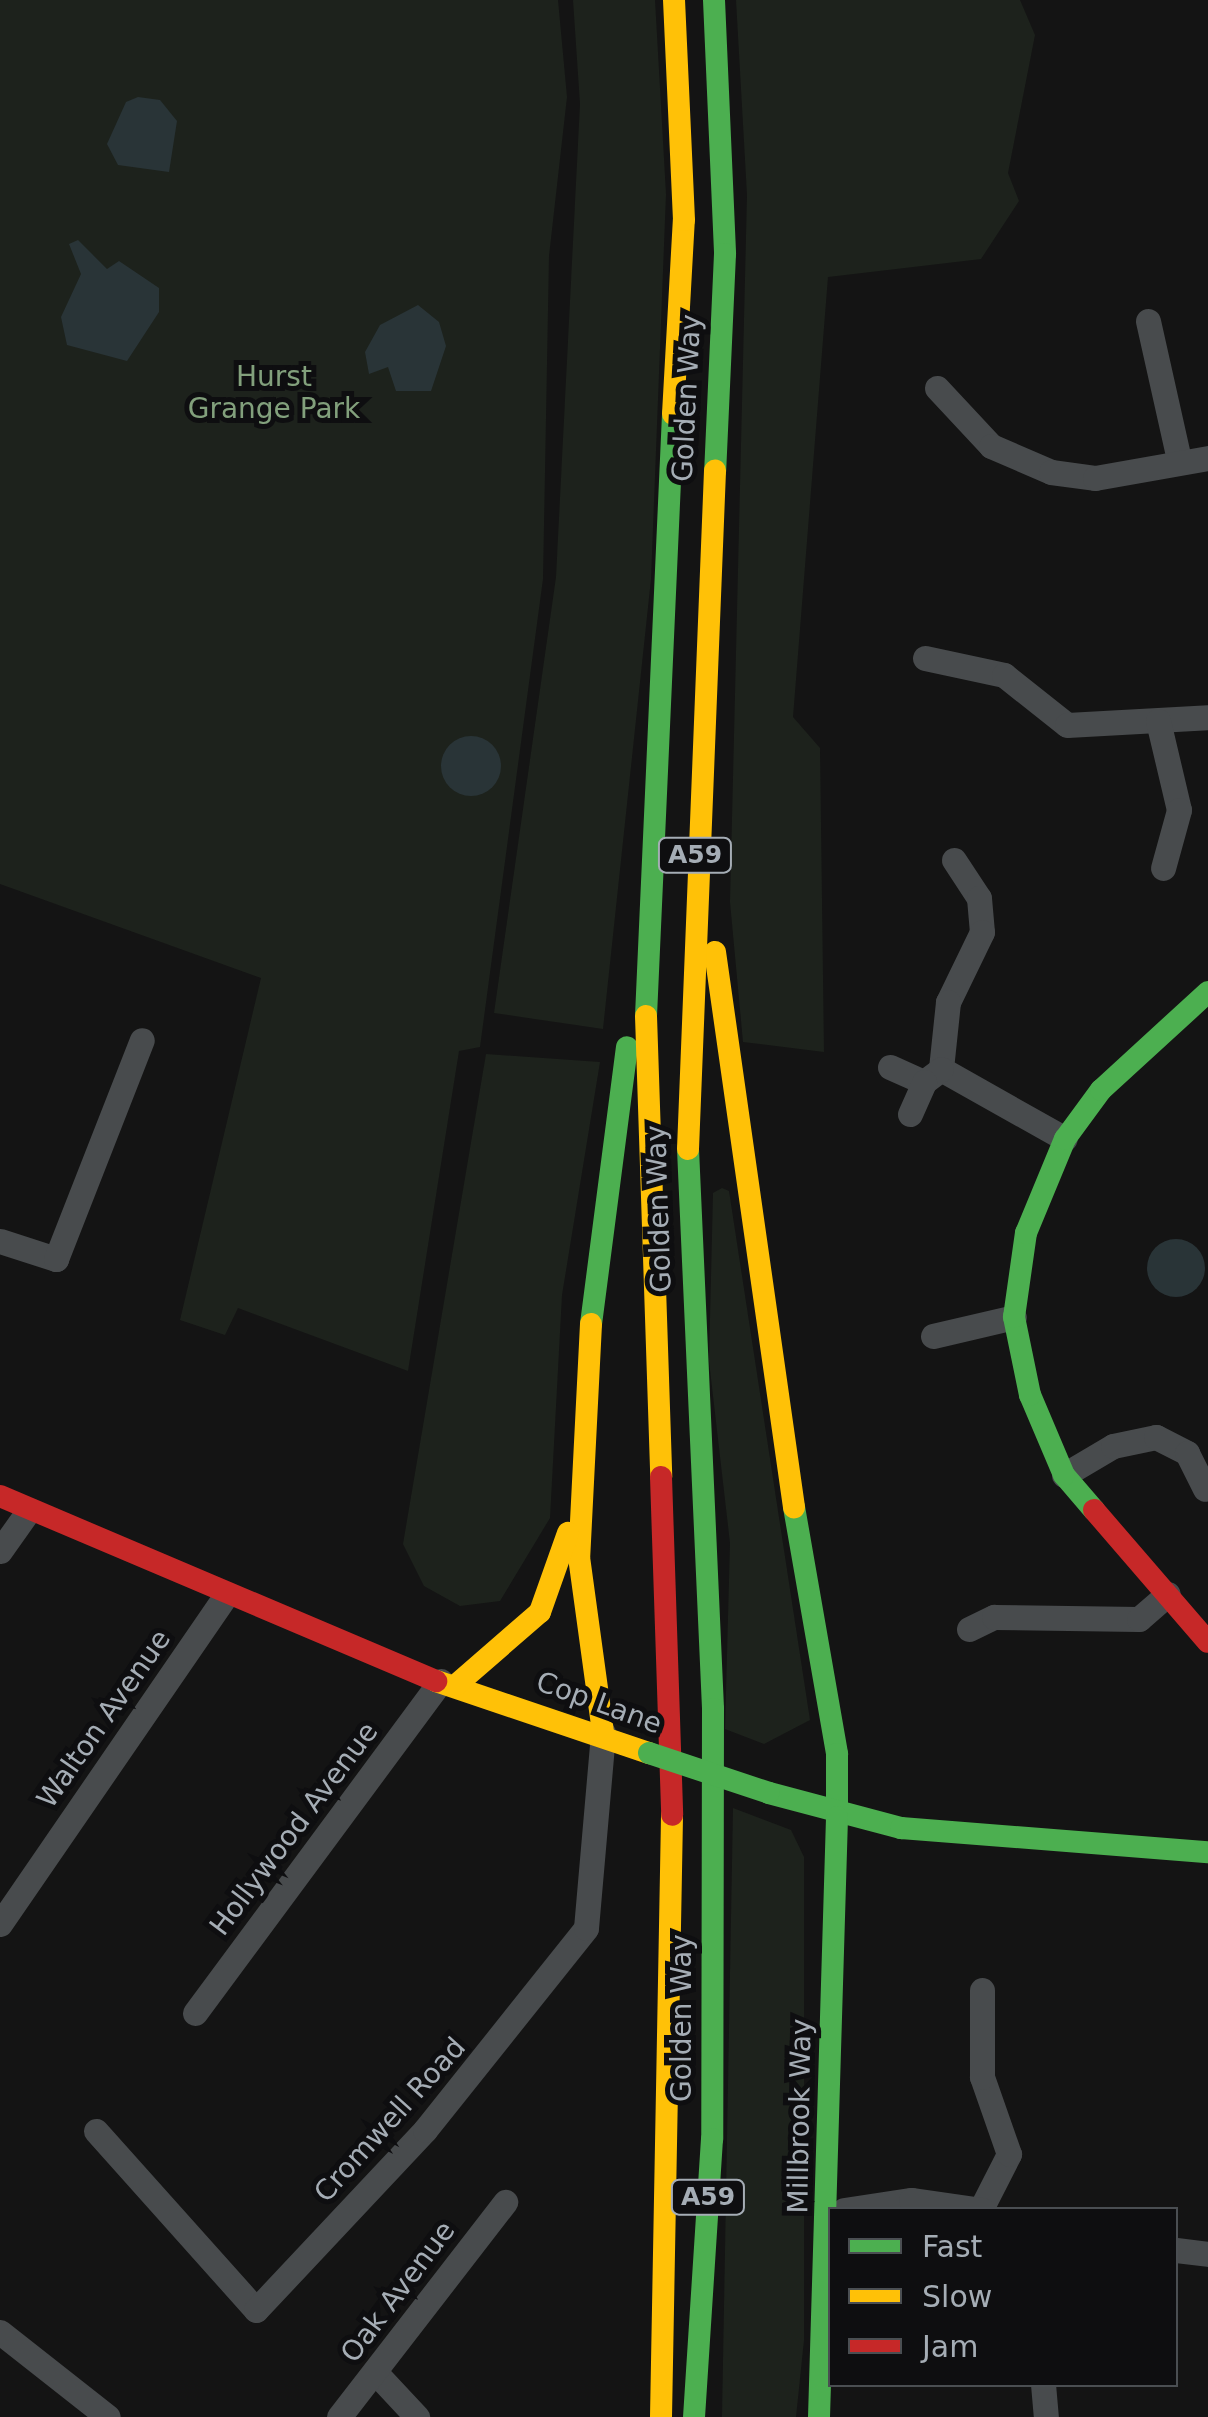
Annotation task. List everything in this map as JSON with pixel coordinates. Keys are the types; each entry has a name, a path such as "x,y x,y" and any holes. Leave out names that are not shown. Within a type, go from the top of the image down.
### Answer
{"main road":[{"name":"Golden Way","path":"661,2417 675,1915 644,938 684,239 674,0"},
{"name":"Golden Way","path":"694,2417 713,1995 713,1709 685,1092 702,668 725,254 714,0"},
{"name":"Millbrook Way","path":"702,668 716,970 776,1406 837,1754 834,2207"},
{"path":"602,1733 589,1677 579,1498 581,1399 644,938"},
{"path":"1208,992 1101,1090 1064,1139 1026,1233 1014,1317 1030,1395 1064,1475 1208,1642"},
{"name":"Cop Lane","path":"0,1496 224,1598 448,1683 837,1817 1208,1852"},
{"path":"448,1683 540,1612 579,1498"},
{"name":"Millbrook Way","path":"819,2417 828,2293"}],"street":[{"path":"1148,321 1179,460"},
{"path":"937,388 991,446 1051,472 1095,478 1179,460 1208,458"},
{"path":"925,658 982,665 1068,724 1208,717"},
{"path":"1158,721 1180,810 1163,868"},
{"path":"910,1114 932,1075 948,1002 982,932 980,898 954,860"},
{"path":"0,1242 56,1259 142,1040"},
{"path":"890,1068 932,1075 1064,1139"},
{"path":"932,1336 1014,1317"},
{"path":"1064,1475 1113,1446 1156,1438 1187,1453 1205,1489"},
{"path":"0,1551 29,1510"},
{"path":"969,1629 994,1616 1139,1619 1168,1594"},
{"name":"Walton Avenue","path":"0,1924 224,1598"},
{"name":"Hollywood Avenue","path":"195,2013 448,1683"},
{"name":"Cromwell Road","path":"96,2132 256,2310 436,2116 586,1928 602,1733"},
{"path":"982,1990 982,2077 1009,2154 983,2207"},
{"path":"862,2207 910,2200 966,2207"},
{"name":"Oak Avenue","path":"339,2417 504,2202"},
{"path":"1178,2250 1208,2254"},
{"path":"0,2332 108,2417"},
{"path":"376,2372 417,2417"},
{"path":"1041,2416 1043,2387"}],"green space":[{"name":"Hurst Grange Park","path":"0,0 558,0 567,97 549,256 543,579 480,1047 459,1051 408,1371 238,1308 225,1335 180,1320 261,978 0,884"},
{"path":"573,0 655,0 666,194 651,579 603,1029 494,1013 556,577 580,104"},
{"path":"736,0 1020,0 1035,35 1008,173 1019,201 981,259 828,277 793,717 820,748 824,1052 743,1042 730,902 747,195"},
{"path":"486,1054 600,1062 562,1295 550,1518 500,1601 460,1606 424,1586 403,1544"},
{"path":"722,1188 729,1191 810,1720 764,1744 725,1729 730,1543 709,1361 713,1193"},
{"path":"733,1808 791,1830 804,1857 804,2340 796,2417 722,2417"}],"shaded area":[{"path":"138,97 160,100 177,121 169,172 118,165 107,144 126,102"},
{"path":"78,240 107,269 119,261 159,288 159,312 127,361 67,345 61,317 81,274 69,244"},
{"path":"418,305 439,322 446,346 431,391 396,391 388,367 369,374 365,352 380,325"},
{"path":"471,736 492,745 501,766 492,787 471,796 450,787 441,766 450,745"},
{"path":"1176,1239 1196,1248 1205,1268 1196,1288 1176,1297 1156,1288 1147,1268 1156,1248"}],"traffic: fast":[{"path":"714,0 725,254 715,471"},
{"path":"646,1016 673,414"},
{"path":"1094,1510 1064,1475 1030,1395 1014,1317 1026,1233 1065,1139 1101,1090 1208,992"},
{"path":"591,1324 627,1047"},
{"path":"688,1149 713,1709 712,2139 694,2417"},
{"path":"794,1507 837,1754 837,1817"},
{"path":"649,1753 769,1793"},
{"path":"769,1793 901,1828 1208,1852"},
{"path":"819,2417 837,1817"}],"traffic: slow":[{"path":"673,414 684,220 674,0"},
{"path":"688,1149 715,471"},
{"path":"715,952 794,1507"},
{"path":"646,1016 661,1477"},
{"path":"591,1324 579,1557 603,1733"},
{"path":"456,1685 540,1612 568,1533"},
{"path":"436,1681 649,1753"},
{"path":"661,2417 672,1815"}],"traffic: jam":[{"path":"661,1477 672,1815"},
{"path":"0,1496 436,1681"},
{"path":"1094,1510 1208,1642"}]}
